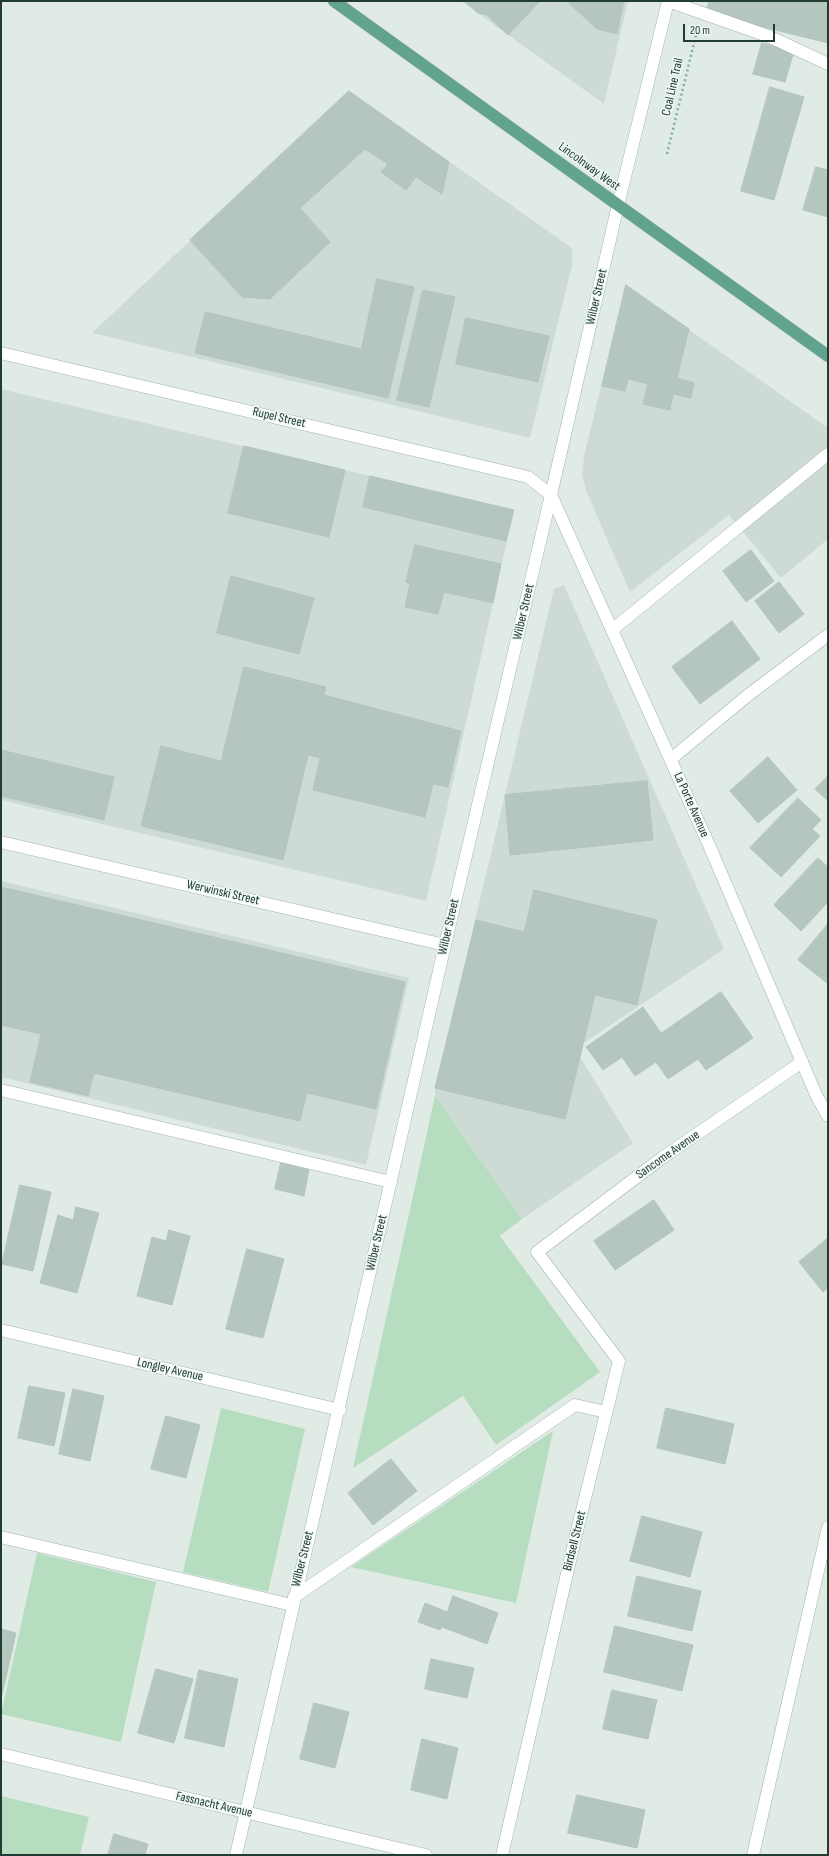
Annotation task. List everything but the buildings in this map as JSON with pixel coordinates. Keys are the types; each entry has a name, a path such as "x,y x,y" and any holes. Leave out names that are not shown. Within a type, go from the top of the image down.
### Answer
{"main road":[{"name":"Lincolnway West","path":"334,1 828,356"}],"street":[{"name":"Wilber Street","path":"236,1855 293,1601 340,1410 445,945 618,205 668,1"},
{"path":"668,1 768,36 828,64"},
{"name":"Rupel Street","path":"1,353 528,477 551,495"},
{"path":"612,630 828,454"},
{"name":"La Porte Avenue","path":"551,495 671,759 817,1097 828,1116"},
{"path":"671,759 747,696 828,635"},
{"name":"Werwinski Street","path":"1,842 445,945"},
{"name":"Sancome Avenue","path":"537,1252 662,1158 802,1062"},
{"path":"1,1090 391,1182"},
{"name":"Birdsell Street","path":"502,1855 575,1539 619,1361 537,1252"},
{"name":"Longley Avenue","path":"1,1330 340,1410"},
{"path":"1,1537 293,1601 575,1405 606,1412"},
{"path":"753,1855 828,1527"},
{"name":"Fassnacht Avenue","path":"1,1754 426,1855"}],"path":[{"name":"Coal Line Trail","path":"667,154 701,13"}],"shaded area":[{"path":"461,1 628,1 604,104"},
{"path":"349,91 572,248 572,265 530,438 92,333"},
{"path":"626,285 828,428 828,539 781,578 729,515 630,592 587,493 582,475 584,456"},
{"path":"1,389 514,510 426,901 1,800"},
{"path":"564,585 724,949 575,1049 633,1143 522,1219 435,1096 435,1088 554,589"},
{"path":"1,881 409,978 366,1165 1,1077"}],"green space":[{"path":"435,1096 522,1219 500,1236 600,1372 496,1445 463,1396 353,1468"},
{"path":"221,1408 305,1429 268,1592 183,1572"},
{"path":"553,1431 516,1603 351,1567"},
{"path":"37,1553 156,1582 121,1742 1,1714"},
{"path":"1,1796 89,1817 80,1855 1,1855"}]}
